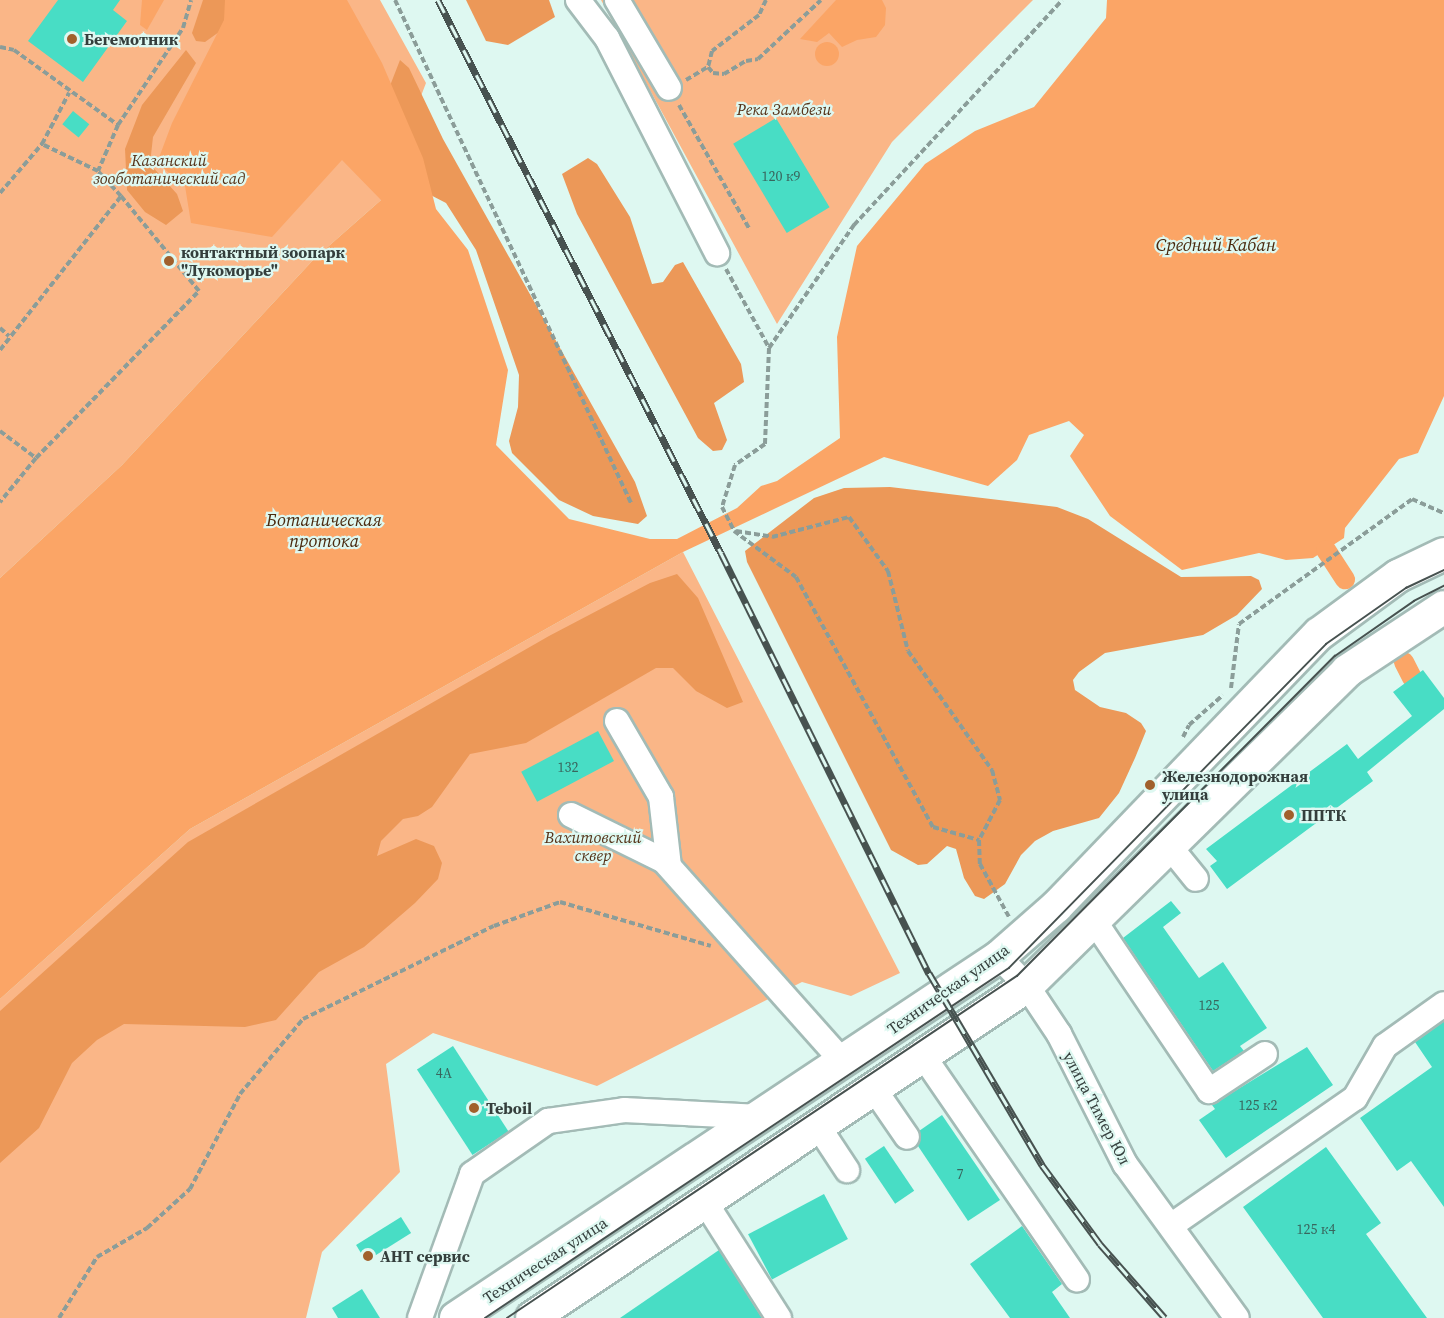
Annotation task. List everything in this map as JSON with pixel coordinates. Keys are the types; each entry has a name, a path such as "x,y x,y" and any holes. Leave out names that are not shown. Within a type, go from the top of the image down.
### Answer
{"main road":[{"name":"Техническая улица","path":"456,1318 999,957 1056,908 1318,634 1398,576 1444,554"},
{"path":"532,1318 818,1125 924,1057 1026,986 1095,922 1347,671 1434,612"}],"street":[{"path":"578,0 612,48 717,253"},
{"path":"617,0 669,88"},
{"path":"616,721 661,797 669,866"},
{"path":"571,815 669,866 843,1062"},
{"path":"1170,847 1196,879"},
{"path":"1095,922 1209,1091 1265,1054"},
{"name":"улица Тимер Юл","path":"999,957 1026,986 1059,1034 1125,1164 1172,1225 1237,1318"},
{"path":"1172,1225 1355,1098 1385,1046 1444,1004"},
{"path":"924,1057 1077,1281"},
{"path":"874,1089 907,1137"},
{"path":"420,1318 472,1174 548,1121 624,1110 760,1118"},
{"path":"818,1125 847,1170"},
{"path":"705,1202 779,1318"}],"path":[{"path":"98,171 118,125 183,28 190,0"},
{"path":"395,0 631,503"},
{"path":"766,0 759,15 712,51 708,67 714,73 724,74 746,61 758,59 802,22 821,0"},
{"path":"769,348 854,225 1062,0"},
{"path":"0,47 14,50 69,93 118,125"},
{"path":"669,88 749,228"},
{"path":"0,193 42,144 69,93"},
{"path":"0,502 36,458 199,291 98,171 42,144"},
{"path":"0,350 121,196"},
{"path":"717,253 769,348 765,444 735,465 722,507 734,531 796,577 933,827 979,840"},
{"path":"0,328 9,336"},
{"path":"0,431 36,458"},
{"path":"1231,688 1239,624 1300,576 1412,499 1444,513"},
{"path":"734,531 772,537 849,517 888,571 908,651 993,770 1000,800 979,840 980,864 1011,919"},
{"path":"1180,744 1189,725 1239,680"},
{"path":"59,1318 97,1257 147,1228 190,1189 240,1094 303,1019 494,926 560,902 750,957"}],"green space":[{"name":"Казанский зооботанический сад","path":"0,0 380,0 426,83 381,200 314,259 122,465 0,578"},
{"name":"Река Замбези","path":"601,0 1033,0 892,142 777,324"},
{"name":"Вахитовский сквер","path":"683,552 900,973 851,996 802,982 597,1086 433,1033 386,1064 400,1172 322,1252 306,1318 0,1318 0,999 190,829"}],"shaded area":[{"path":"203,0 233,0 233,22 205,42 196,41 192,33"},
{"path":"466,0 549,0 555,17 508,45 486,41"},
{"path":"186,50 196,63 153,137 150,164 177,194 183,211 166,225 145,212 127,190 125,149 142,105"},
{"path":"400,60 409,68 443,139 635,482 647,516 638,524 593,516 559,500 512,453 509,441 518,407 519,375 476,250 446,203 417,188 386,96"},
{"path":"588,158 597,164 630,217 652,284 663,282 675,265 683,262 741,364 744,382 714,403 727,440 722,450 713,451 698,438 577,214 562,174"},
{"path":"890,487 1057,507 1088,519 1181,577 1251,576 1259,580 1262,589 1237,615 1203,635 1105,653 1079,672 1073,680 1075,690 1100,707 1126,713 1141,723 1146,731 1135,758 1119,793 1099,818 1053,831 1035,841 1021,855 1005,884 984,899 975,896 964,878 956,849 947,846 927,864 918,865 891,850 747,562 745,551 814,498 844,488"},
{"path":"677,574 698,598 743,702 727,708 696,691 673,668 656,668 526,743 470,754 432,807 418,816 403,819 381,841 377,856 416,839 434,846 442,863 438,879 415,903 364,947 319,972 276,1020 245,1027 124,1024 97,1040 72,1063 39,1128 0,1163 0,1011 188,842 549,636 650,583"}],"water":[{"path":"142,0 164,0 147,30 140,25"},
{"path":"225,0 347,0 382,63 423,158 436,209 468,250 508,370 496,445 569,519 650,539 677,539 737,508 761,486 777,481 840,438 837,337 857,246 925,164 975,131 1034,107 1106,18 1107,0 1444,0 1444,396 1418,453 1399,459 1345,528 1344,538 1313,558 1286,560 1259,553 1182,570 1110,516 1070,456 1084,435 1069,421 1029,435 1017,460 988,486 884,457 683,552 190,829 0,999 0,578 122,465 314,259 381,200 342,160 272,237 191,223 185,186 157,163 172,123 224,20"},
{"path":"836,0 882,0 886,8 885,25 876,37 857,40 842,47 829,33 817,42 800,39"},
{"path":"827,42 832,43 838,49 838,59 832,65 827,66 822,65 816,59 815,54 816,49 822,43"}],"building":[{"name":"Бегемотник","path":"58,0 120,0 113,10 127,21 83,82 28,41"},
{"path":"73,111 89,124 79,137 62,124"},
{"path":"776,118 830,207 787,233 733,144"},
{"name":"ППТК","path":"1423,670 1444,698 1444,709 1367,772 1373,781 1227,889 1210,866 1217,861 1206,849 1347,744 1358,759 1412,716 1393,692"},
{"path":"598,731 614,761 537,802 521,772"},
{"path":"1171,901 1181,913 1163,927 1199,978 1223,962 1267,1028 1240,1046 1244,1051 1213,1071 1123,938"},
{"path":"1444,1021 1444,1207 1411,1161 1397,1171 1360,1118 1432,1067 1415,1042"},
{"path":"453,1046 509,1132 472,1155 417,1069"},
{"path":"1307,1047 1333,1085 1226,1158 1199,1120 1215,1109 1212,1105"},
{"path":"942,1115 1000,1200 968,1221 918,1146 919,1131"},
{"path":"884,1146 914,1191 895,1204 865,1159"},
{"path":"1326,1147 1381,1223 1366,1234 1427,1318 1323,1318 1243,1207"},
{"path":"824,1194 848,1239 772,1279 748,1234"},
{"path":"401,1217 411,1233 366,1261 356,1245"},
{"path":"1022,1226 1062,1284 1052,1292 1070,1318 1010,1318 970,1264"},
{"path":"719,1250 762,1318 620,1318"},
{"path":"362,1289 380,1318 338,1318 332,1308"}],"waterway":[{"path":"1326,550 1345,579"},
{"path":"1404,662 1412,678"}],"tram line":[{"path":"485,1318 1009,968 1326,644 1406,588 1444,570"},
{"path":"507,1318 1017,976 1335,656 1414,601 1444,586"}],"railway":[{"path":"438,0 721,553 929,973 1042,1165 1100,1244 1165,1318"}],"place":[{"name":"Бегемотник","path":"72,39"},
{"name":"контактный зоопарк \"Лукоморье\"","path":"169,261"},
{"name":"Железнодорожная улица","path":"1150,785"},
{"name":"ППТК","path":"1289,815"},
{"name":"Teboil","path":"474,1108"},
{"name":"АНТ сервис","path":"368,1256"}],"water label":[{"name":"Средний Кабан","path":"1216,245"},
{"name":"Ботаническая протока","path":"324,531"}]}
